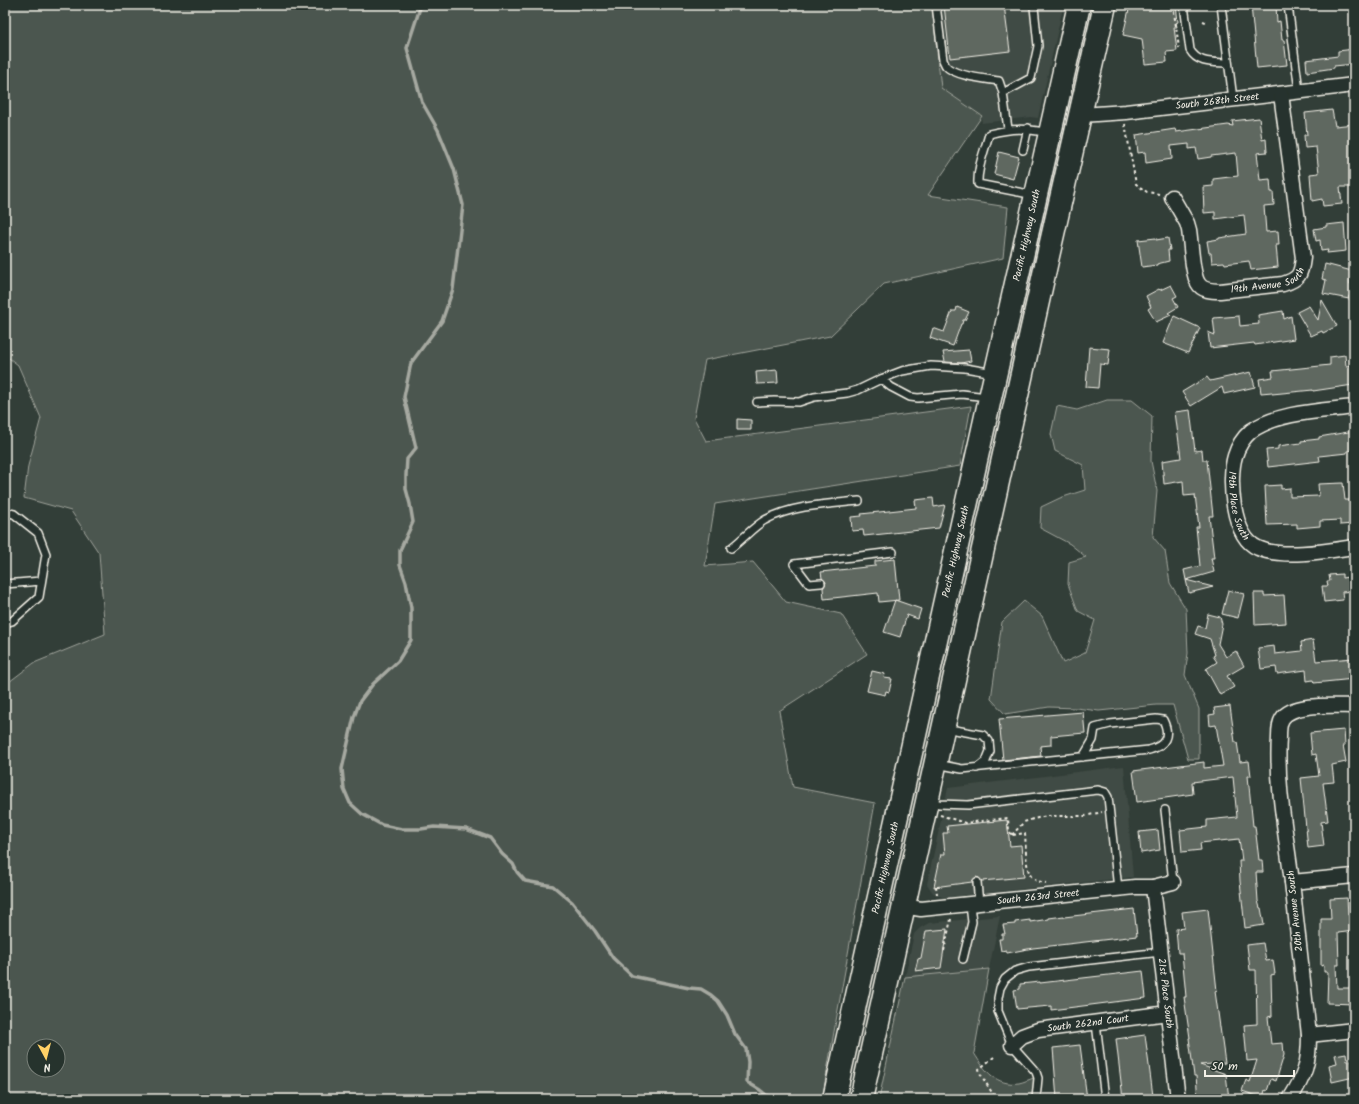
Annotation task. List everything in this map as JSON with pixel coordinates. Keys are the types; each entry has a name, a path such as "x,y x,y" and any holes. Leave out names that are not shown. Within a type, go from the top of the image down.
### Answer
{"main road":[{"name":"Pacific Highway South","path":"834,1099 990,398 1080,5"},
{"path":"1081,115 1074,108 1075,90 1087,39 1088,5"},
{"path":"861,1099 909,881 932,807 935,763 1105,5"},
{"path":"1048,256 1050,202 1061,140 1051,133"},
{"path":"920,716 922,762 917,787 932,807"},
{"path":"901,800 910,819 906,833 909,881"}],"street":[{"name":"South 268th Street","path":"1081,115 1126,112 1354,85"},
{"name":"19th Avenue South","path":"1172,197 1187,223 1195,276 1198,284 1204,289 1220,291 1283,284 1298,277 1302,269 1303,258 1281,94"},
{"name":"19th Place South","path":"1354,407 1304,413 1282,418 1262,425 1242,440 1233,463 1232,478 1233,498 1240,526 1246,537 1254,546 1262,550 1298,553 1354,547"},
{"name":"20th Avenue South","path":"1290,1099 1307,1067 1309,1035 1278,767 1279,729 1282,719 1293,710 1305,708 1354,706"},
{"path":"1292,882 1354,876"},
{"name":"South 263rd Street","path":"903,906 921,910 1118,889 1153,887 1173,882"},
{"name":"21st Place South","path":"1153,887 1178,1099"},
{"name":"South 262nd Court","path":"1012,1045 1022,1036 1038,1030 1168,1013"},
{"path":"1309,1035 1354,1030"}],"lane":[{"path":"936,5 943,60 947,67 954,72 999,81 1004,93 1008,129"},
{"path":"1184,5 1190,50 1194,56 1203,62 1228,63"},
{"path":"1221,5 1233,100"},
{"path":"1288,5 1299,91"},
{"path":"1004,93 1031,78 1038,46 1034,7"},
{"path":"1036,195 978,184 980,166 989,134 1008,129 1028,128 1051,133"},
{"path":"1023,150 1028,128"},
{"path":"757,402 799,402 814,397 858,390 902,371 931,366 966,368 996,374"},
{"path":"881,379 891,387 918,398 962,394 990,398"},
{"path":"732,548 764,521 788,510 859,501"},
{"path":"5,512 14,514 38,532 46,554 38,597 12,621 5,623"},
{"path":"821,583 809,584 794,564 893,552"},
{"path":"5,584 41,581"},
{"path":"935,763 962,769 1083,757 1154,749 1165,741 1166,734 1163,720 1156,719 1110,724 1095,728 1093,740 1083,757"},
{"path":"943,728 983,735 989,741 990,751 986,761 977,768"},
{"path":"932,807 939,804 968,805 1098,790 1105,792 1108,797 1110,811 1118,889"},
{"path":"1165,810 1173,882"},
{"path":"963,959 972,922 977,882"},
{"path":"1036,1099 1038,1078 1036,1072 1012,1045 998,1011 1000,988 1005,979 1015,971 1029,967 1161,952"},
{"path":"1096,1022 1105,1099"}],"path":[{"path":"1203,21 1208,23"},
{"path":"1126,112 1124,121 1136,184 1147,192 1172,197"},
{"path":"932,807 965,823 1008,818 1009,831 1012,835"},
{"path":"1012,835 1024,822 1033,819 1047,816 1085,816 1110,811"},
{"path":"1012,835 1025,833 1028,867 1031,876 1037,881 1052,883"},
{"path":"936,886 938,899"},
{"path":"944,951 951,918"},
{"path":"994,1057 979,1069 981,1075 996,1099"}],"shaded area":[{"path":"5,5 932,5 941,88 982,116 928,195 1008,207 1003,258 884,284 830,336 705,360 694,418 706,441 971,406 960,466 715,504 705,566 753,562 786,602 841,614 867,654 779,711 793,787 875,803 822,1099 628,1099 599,1097 584,1099 5,1099 5,685 34,663 105,634 99,553 71,511 24,498 28,466 41,418 18,365 5,355"},
{"path":"931,5 1054,5 1063,7 1038,118 1030,117 982,123 981,116 941,88"},
{"path":"1107,400 1132,400 1152,416 1151,461 1157,491 1153,537 1165,551 1170,583 1186,609 1188,653 1185,675 1199,709 1199,759 1188,759 1173,705 1156,705 1099,711 1049,707 1005,714 991,699 1002,622 1024,601 1042,616 1063,663 1085,653 1095,620 1078,611 1068,584 1069,562 1086,557 1070,544 1040,528 1041,507 1060,498 1085,490 1083,465 1055,451 1051,434 1057,406 1077,410"},
{"path":"1124,766 1133,877 944,898 933,893 927,884 948,788"},
{"path":"1000,916 989,969 905,977 914,934 920,928 929,923"},
{"path":"989,969 974,1053 982,1066 998,1080 1019,1083 1034,1078 1033,1099 879,1099 905,977"}],"building":[{"path":"944,5 1004,5 1010,51 950,58"},
{"path":"1130,5 1176,5 1178,22 1176,23 1177,27 1174,27 1177,51 1166,52 1167,62 1145,64 1142,39 1123,35"},
{"path":"1251,5 1276,5 1277,22 1280,21 1287,65 1257,68"},
{"path":"1354,49 1354,64 1334,66 1334,68 1307,72 1306,60 1338,56 1338,51"},
{"path":"1332,110 1335,126 1354,124 1354,187 1340,187 1342,204 1323,206 1322,199 1312,201 1310,174 1319,173 1316,147 1305,148 1304,135 1307,135 1305,113"},
{"path":"1259,118 1262,140 1266,139 1267,152 1257,153 1260,180 1270,179 1274,205 1264,206 1266,232 1278,231 1279,245 1276,245 1278,267 1251,270 1249,261 1225,264 1224,262 1212,263 1211,253 1209,253 1207,241 1246,234 1244,215 1215,219 1215,212 1204,213 1203,187 1213,186 1213,179 1238,176 1236,153 1198,159 1196,148 1189,149 1189,144 1171,146 1172,159 1146,163 1145,152 1138,153 1136,135 1175,129 1176,132 1228,125 1233,126 1232,121"},
{"path":"999,152 1019,157 1013,179 994,174"},
{"path":"1344,223 1346,251 1327,253 1328,250 1321,251 1320,240 1316,241 1314,229 1326,227 1326,225"},
{"path":"1156,238 1156,240 1168,238 1170,250 1168,250 1169,261 1157,265 1142,267 1138,240"},
{"path":"1325,264 1352,271 1350,284 1353,285 1351,297 1349,296 1349,299 1323,294 1326,280 1322,279"},
{"path":"1171,285 1177,296 1173,298 1178,307 1168,313 1171,315 1156,322 1148,309 1151,307 1146,296"},
{"path":"1322,300 1337,326 1323,333 1322,331 1311,336 1297,312 1309,306 1318,320"},
{"path":"957,307 969,312 961,324 953,346 930,338 933,328 944,332 952,311 956,311"},
{"path":"1283,311 1284,319 1291,316 1294,339 1255,345 1254,343 1210,348 1208,332 1215,335 1213,318 1239,316 1240,326 1259,324 1258,315"},
{"path":"1174,316 1200,328 1188,353 1163,343"},
{"path":"1089,347 1110,349 1108,365 1100,364 1098,388 1086,387"},
{"path":"969,350 971,361 961,363 945,362 943,352"},
{"path":"1345,355 1346,366 1354,365 1353,385 1313,391 1272,394 1272,392 1261,393 1259,379 1273,377 1272,371 1330,365 1330,357"},
{"path":"777,370 778,383 757,384 756,372"},
{"path":"1251,372 1255,387 1224,394 1222,387 1191,406 1182,392 1207,377 1210,381"},
{"path":"1190,410 1195,451 1202,450 1203,460 1207,460 1213,516 1209,516 1214,558 1211,558 1214,572 1186,580 1184,570 1200,566 1196,527 1199,527 1195,495 1184,496 1183,481 1164,484 1162,461 1181,458 1175,412"},
{"path":"737,419 751,420 751,430 737,430"},
{"path":"1354,431 1354,450 1347,451 1347,453 1319,456 1320,461 1268,467 1266,450 1278,449 1278,446 1301,443 1301,441 1319,439 1319,437"},
{"path":"1343,483 1345,500 1354,500 1354,524 1340,525 1340,520 1320,521 1320,526 1297,528 1297,524 1267,525 1265,486 1281,485 1281,489 1290,488 1290,497 1319,496 1318,484"},
{"path":"933,498 934,507 945,505 939,528 864,536 863,530 852,531 851,517 862,516 861,514 916,508 915,500"},
{"path":"895,559 899,600 879,602 878,593 824,599 823,588 826,582 822,578 821,572 875,566 875,561"},
{"path":"1342,574 1342,578 1354,576 1354,591 1342,592 1343,600 1324,602 1322,586 1328,586 1327,581 1330,581 1329,575"},
{"path":"1186,580 1213,587 1189,593"},
{"path":"1228,590 1244,594 1238,618 1222,614"},
{"path":"1254,593 1264,593 1264,596 1284,595 1286,623 1255,625"},
{"path":"895,600 921,609 918,619 907,615 900,637 884,632"},
{"path":"1208,614 1220,617 1222,624 1218,644 1226,657 1236,651 1244,666 1227,676 1234,687 1220,695 1206,669 1217,662 1213,656 1215,655 1210,639 1195,634 1198,626 1205,628"},
{"path":"1313,640 1316,661 1354,658 1354,679 1314,683 1313,680 1307,681 1306,670 1277,674 1276,667 1261,669 1258,648 1274,646 1275,654 1302,651 1301,642"},
{"path":"872,671 885,674 884,678 892,679 889,692 886,691 885,695 867,691"},
{"path":"1230,706 1235,742 1237,742 1240,762 1249,761 1251,776 1248,776 1253,826 1255,826 1259,860 1262,860 1263,872 1256,872 1258,901 1261,908 1264,925 1245,928 1240,881 1239,861 1242,861 1239,839 1200,843 1201,850 1182,852 1180,830 1207,827 1207,820 1237,817 1233,777 1192,782 1193,794 1137,802 1133,771 1204,762 1204,768 1223,766 1216,725 1210,726 1209,715 1215,714 1214,708"},
{"path":"1083,712 1085,733 1051,736 1051,745 1040,746 1041,756 1003,760 999,719"},
{"path":"1344,730 1345,745 1343,745 1346,762 1332,765 1334,782 1323,783 1328,821 1321,822 1324,846 1308,848 1301,778 1319,776 1316,754 1312,755 1310,733"},
{"path":"1007,820 1010,846 1021,845 1024,877 982,881 976,877 972,882 934,887 941,854 945,854 943,833 948,833 947,826"},
{"path":"1158,830 1160,850 1141,853 1139,832"},
{"path":"1347,898 1348,915 1354,915 1354,931 1338,933 1339,965 1336,965 1337,988 1354,988 1354,1004 1327,1003 1328,972 1324,972 1324,965 1321,966 1321,919 1331,919 1330,899"},
{"path":"1134,909 1137,936 1033,948 1007,953 1006,950 1001,951 999,939 1002,939 1002,934 1005,934 1003,925 1015,924 1015,922 1030,920 1030,922 1064,916"},
{"path":"1208,909 1217,991 1215,991 1225,1063 1200,1065 1226,1074 1229,1099 1198,1099 1184,997 1186,997 1182,953 1178,953 1176,929 1184,928 1182,912"},
{"path":"947,929 941,968 915,971 918,959 921,958 926,931"},
{"path":"1263,943 1266,961 1273,960 1275,974 1271,975 1272,1016 1268,1017 1271,1044 1283,1043 1284,1055 1276,1081 1271,1079 1267,1091 1265,1090 1263,1098 1242,1091 1246,1080 1250,1082 1257,1060 1247,1061 1244,1025 1257,1024 1256,970 1250,970 1247,945"},
{"path":"1143,971 1146,998 1051,1010 1051,1006 1017,1009 1014,990 1020,989 1020,984"},
{"path":"1145,1035 1153,1096 1123,1099 1116,1039"},
{"path":"1080,1045 1087,1099 1057,1099 1053,1048"},
{"path":"1346,1053 1347,1061 1353,1060 1354,1077 1332,1082 1329,1065 1337,1063 1335,1055"}],"waterway":[{"path":"425,5 420,8 407,48 422,102 438,130 454,169 463,205 453,289 442,321 411,363 404,397 416,448 407,459 406,475 406,489 413,522 400,550 400,565 406,582 411,608 411,640 398,661 373,684 360,701 354,717 342,769 344,789 350,803 362,814 382,825 402,829 434,827 466,829 490,838 502,854 513,864 517,872 525,881 553,886 572,902 595,931 613,958 632,976 689,988 701,989 711,995 718,1001 727,1015 735,1034 746,1049 748,1062 747,1082 771,1099"}]}
